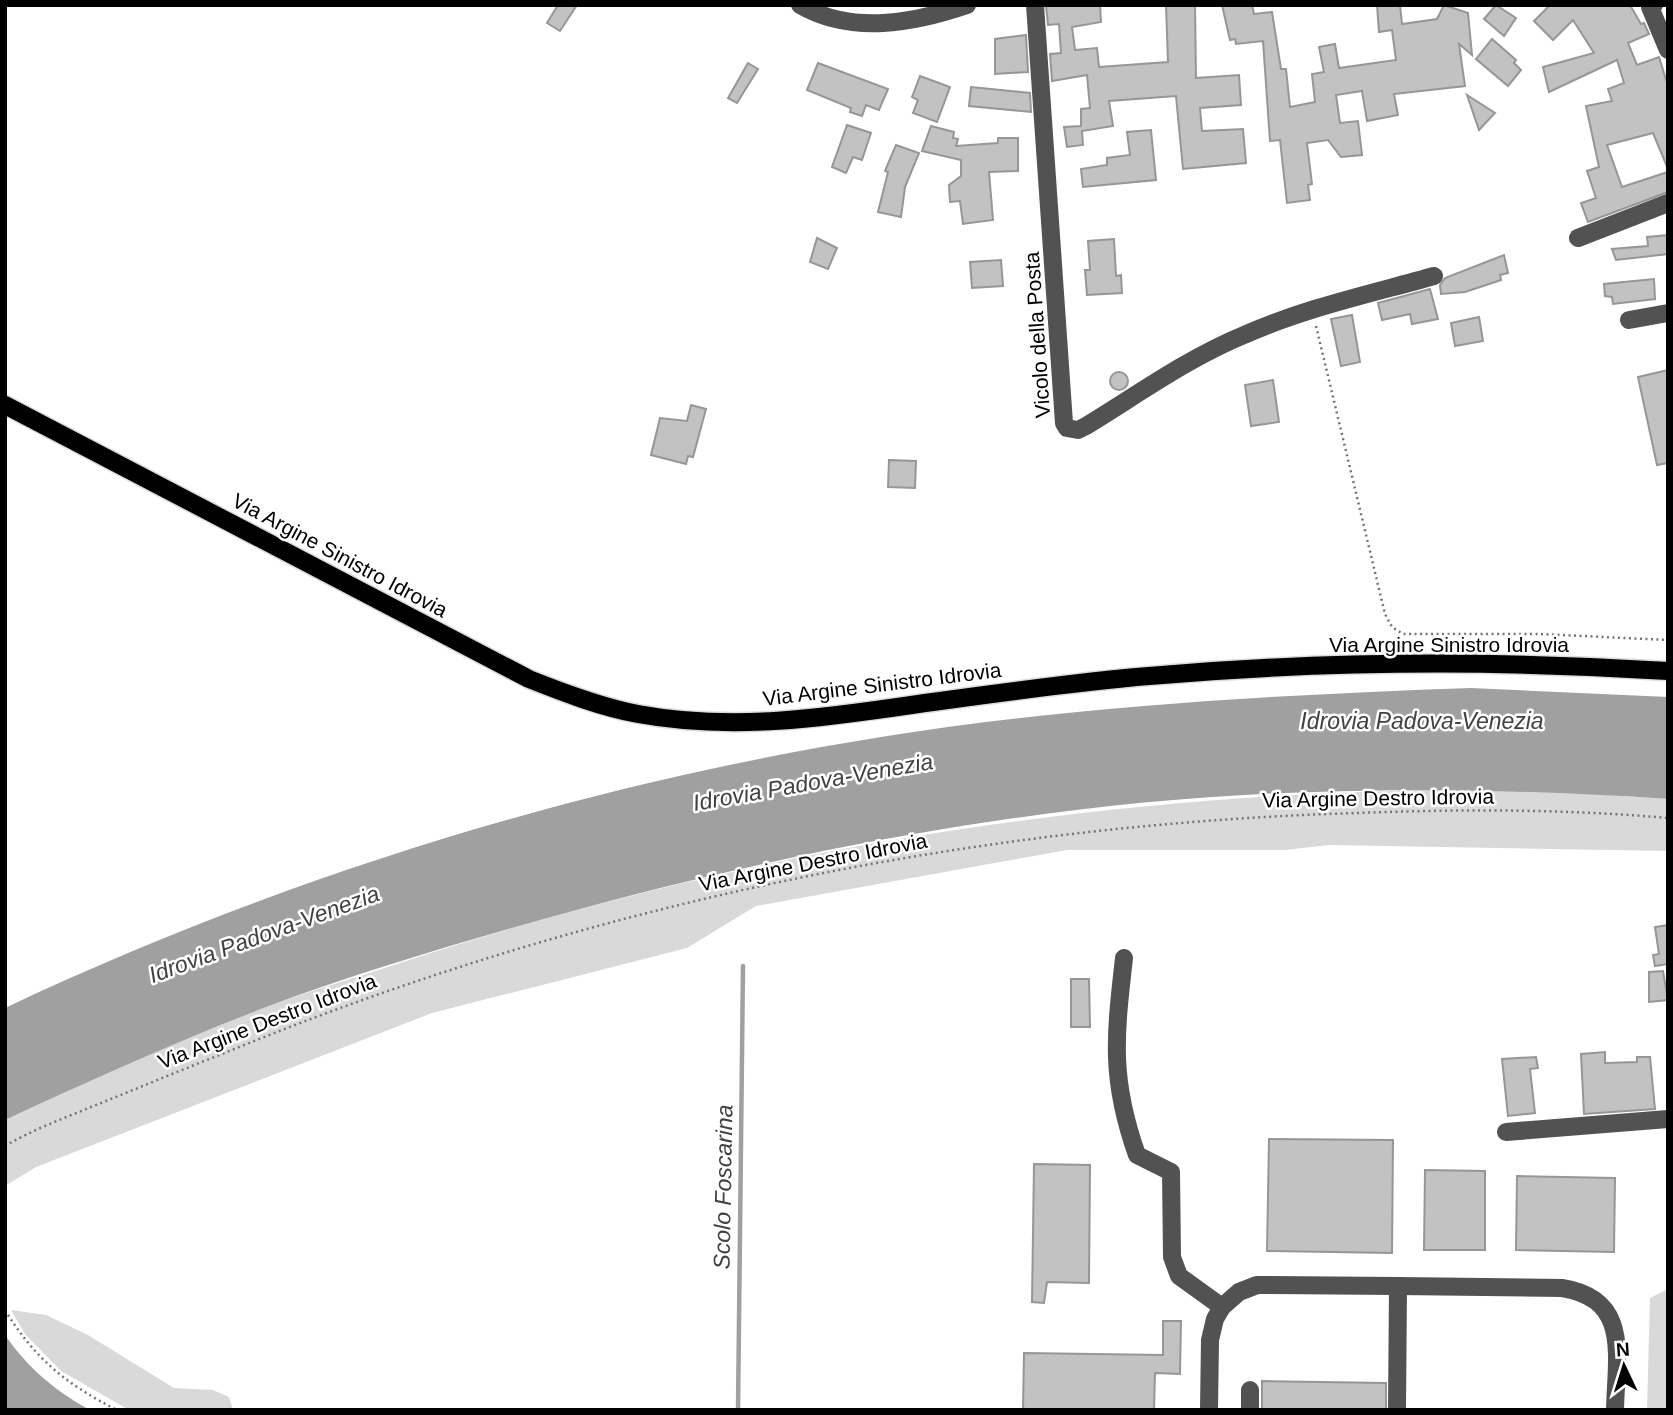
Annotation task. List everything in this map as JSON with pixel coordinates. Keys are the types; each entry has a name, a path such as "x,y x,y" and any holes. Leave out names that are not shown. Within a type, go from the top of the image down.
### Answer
{"main road":[{"name":"Via Argine Sinistro Idrovia","path":"5,405 529,679 568,695 638,714 708,722 778,722 1072,682 1279,668 1490,664 1668,671"}],"street":[{"path":"804,6 841,19 878,24 928,18 967,5"},
{"name":"Vicolo della Posta","path":"1035,5 1064,423 1067,428 1077,430 1086,426 1215,348 1312,309 1434,276"},
{"path":"1651,6 1668,50"},
{"path":"1578,238 1668,203"},
{"path":"1629,320 1668,313"},
{"path":"1124,958 1115,1057 1124,1119 1137,1155 1171,1172 1172,1257 1179,1276 1222,1307"},
{"path":"1506,1132 1668,1119"},
{"path":"1209,1410 1210,1340 1215,1319 1222,1307 1239,1292 1257,1285 1562,1288 1583,1291 1597,1299 1608,1312 1615,1329 1615,1410"},
{"path":"1397,1410 1398,1286"},
{"path":"1250,1390 1250,1410"}],"path":[{"path":"1312,309 1348,466 1374,559 1385,614 1392,627 1402,634 1411,635 1540,634 1668,640"},
{"name":"Via Argine Destro Idrovia","path":"5,1146 164,1077 361,1000 628,918 836,870 1072,833 1212,818 1450,810 1668,818"},
{"path":"5,1310 30,1348 51,1370 117,1410"}],"shaded area":[{"path":"1440,790 1545,791 1668,799 1668,851 1329,845 1285,850 1067,850 756,906 687,948 432,1013 36,1167 5,1186 5,1120 134,1061 265,1007 527,924 655,890 784,861 914,837 1044,818 1176,804 1308,794"},
{"path":"1668,1289 1668,1410 1647,1410 1650,1298"},
{"path":"11,1310 46,1315 88,1335 174,1388 213,1390 229,1397 233,1410 129,1410 61,1371 25,1334"}],"water":[{"name":"Idrovia Padova-Venezia","path":"1471,688 1668,697 1668,799 1447,790 1214,797 1011,819 808,854 609,901 357,975 200,1033 5,1120 5,1008 216,918 324,878 434,842 656,781 768,757 954,726 1175,704"},
{"path":"5,1335 43,1377 90,1410 5,1410"}],"building":[{"path":"558,5 577,5 560,31 547,23"},
{"path":"1046,5 1100,5 1101,22 1072,27 1075,50 1097,48 1099,67 1168,62 1166,5 1195,5 1196,78 1239,75 1241,105 1200,108 1202,131 1243,129 1246,163 1183,169 1176,96 1109,101 1113,126 1082,131 1083,145 1067,147 1064,127 1081,126 1081,109 1090,108 1087,75 1052,81 1050,54 1061,53 1059,24 1048,25"},
{"path":"1222,5 1252,5 1254,14 1272,12 1281,69 1286,69 1290,107 1315,102 1312,74 1324,72 1319,47 1335,44 1339,68 1396,60 1392,30 1379,32 1377,5 1400,5 1402,24 1437,19 1444,5 1468,13 1472,55 1459,44 1465,86 1394,94 1398,115 1367,121 1362,91 1336,95 1340,123 1358,121 1362,155 1341,157 1328,140 1307,143 1312,184 1308,185 1310,200 1287,203 1280,140 1270,141 1263,41 1236,44 1235,39 1230,40"},
{"path":"1496,5 1516,18 1504,36 1484,19"},
{"path":"1550,5 1630,5 1641,24 1644,23 1649,34 1628,43 1637,65 1659,57 1668,86 1668,169 1653,133 1607,145 1622,187 1668,172 1668,192 1588,222 1581,203 1596,198 1587,171 1599,167 1586,106 1612,101 1608,89 1624,83 1617,60 1549,92 1543,67 1594,53 1573,20 1553,40 1534,21"},
{"path":"1026,35 1028,72 995,74 995,39"},
{"path":"1492,39 1516,60 1514,63 1521,70 1508,86 1476,59"},
{"path":"748,63 758,69 737,103 728,98"},
{"path":"818,63 888,89 879,110 866,105 862,116 850,112 851,108 807,90"},
{"path":"920,76 950,87 937,122 913,113 918,100 912,97"},
{"path":"971,87 1030,93 1031,112 969,106"},
{"path":"1467,95 1495,113 1479,130"},
{"path":"847,125 871,133 862,160 853,157 846,173 832,167"},
{"path":"931,126 954,132 953,138 958,139 956,146 998,143 998,138 1018,138 1018,171 989,172 993,220 963,224 960,201 950,202 949,185 961,176 961,160 922,151"},
{"path":"1151,130 1156,180 1083,187 1081,169 1107,165 1107,158 1130,155 1127,132"},
{"path":"896,145 919,153 905,187 901,217 878,212 888,172 885,171"},
{"path":"1668,235 1668,254 1616,260 1612,249 1648,246 1647,237"},
{"path":"817,238 837,248 828,269 810,262"},
{"path":"1114,239 1116,276 1121,275 1122,293 1087,295 1085,270 1090,270 1088,241"},
{"path":"1504,255 1508,273 1500,275 1501,280 1465,292 1441,294 1440,285 1445,278"},
{"path":"1001,260 1003,286 972,288 970,262"},
{"path":"1654,279 1655,299 1613,304 1612,297 1605,296 1604,284"},
{"path":"1430,289 1438,319 1412,324 1410,314 1382,320 1378,303"},
{"path":"1352,315 1360,362 1341,366 1331,319"},
{"path":"1479,317 1483,341 1455,346 1451,323"},
{"path":"1668,370 1668,463 1657,465 1638,377"},
{"path":"1119,372 1125,375 1128,381 1125,387 1119,390 1113,387 1110,381 1113,375"},
{"path":"1273,380 1279,422 1251,426 1245,385"},
{"path":"691,405 706,409 693,457 688,456 686,464 651,455 660,418 687,421"},
{"path":"889,460 916,461 915,488 888,487"},
{"path":"1668,925 1668,964 1655,966 1653,955 1659,954 1655,927"},
{"path":"1663,971 1668,1000 1649,1002 1649,972"},
{"path":"1071,979 1089,979 1090,1027 1071,1027"},
{"path":"1605,1052 1605,1063 1637,1062 1637,1057 1650,1057 1655,1109 1584,1114 1581,1054"},
{"path":"1536,1057 1538,1068 1530,1069 1535,1113 1508,1116 1502,1059"},
{"path":"1269,1139 1393,1140 1392,1253 1267,1251"},
{"path":"1034,1164 1090,1165 1089,1283 1047,1282 1044,1303 1032,1302"},
{"path":"1425,1170 1485,1171 1485,1250 1424,1250"},
{"path":"1517,1176 1615,1178 1614,1252 1516,1250"},
{"path":"1163,1321 1181,1321 1180,1374 1155,1373 1154,1410 1023,1410 1024,1353 1163,1355"},
{"path":"1262,1381 1386,1383 1386,1410 1262,1410"}],"waterway":[{"name":"Scolo Foscarina","path":"738,1410 743,966"}]}
